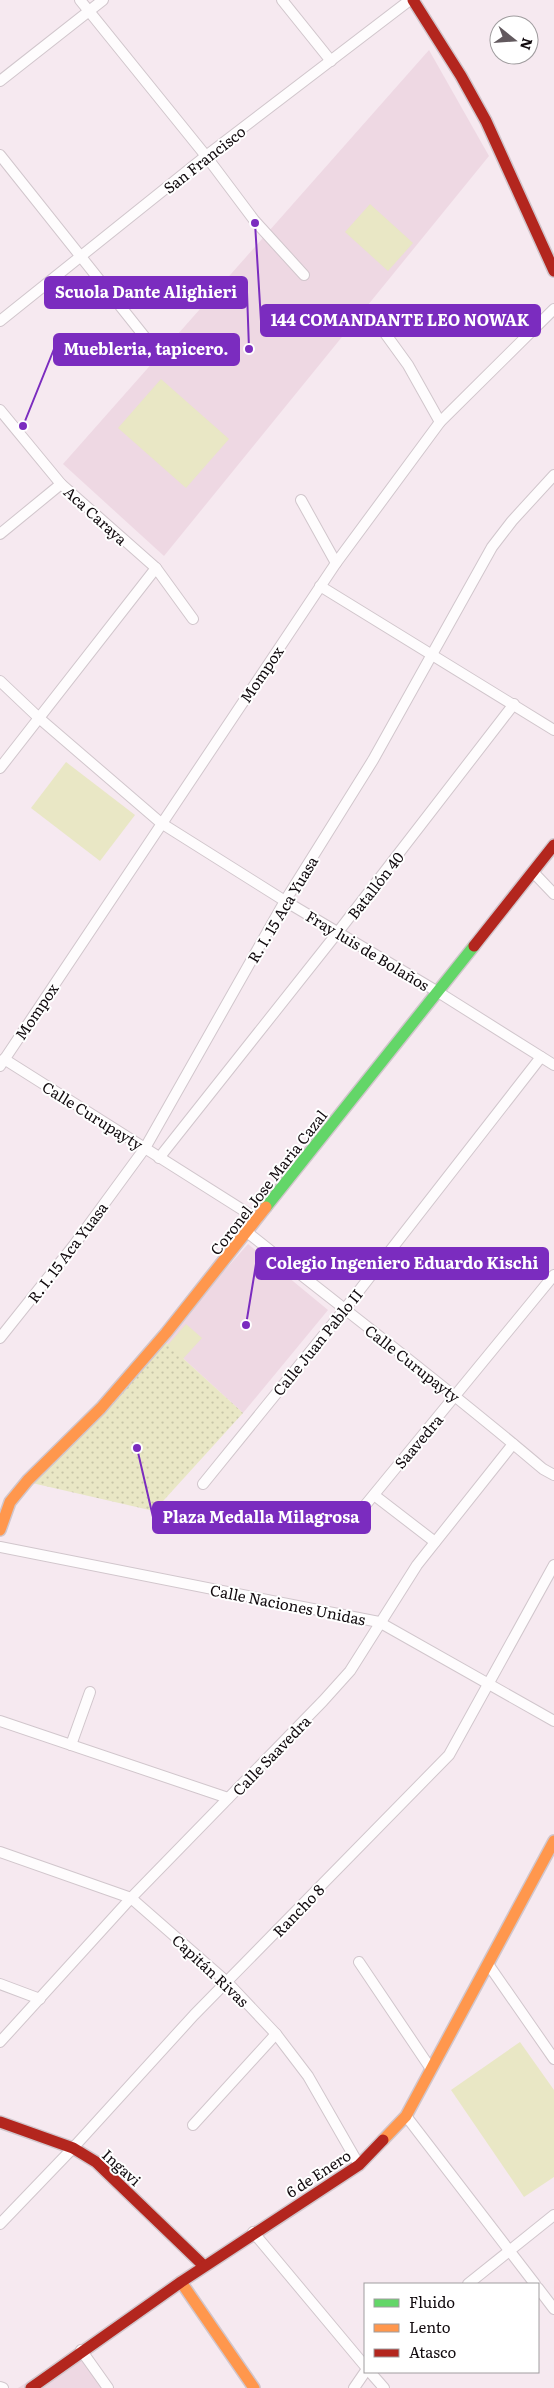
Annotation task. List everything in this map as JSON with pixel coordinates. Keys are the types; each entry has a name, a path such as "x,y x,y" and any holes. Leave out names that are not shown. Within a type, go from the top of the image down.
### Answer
{"main road":[{"path":"412,0 461,76 486,121 554,271"},
{"name":"Coronel Jose Maria Cazal","path":"0,1530 10,1502 28,1480 101,1408 166,1333 554,845"},
{"name":"6 de Enero","path":"32,2387 82,2350 253,2232 359,2165 406,2116 488,1964 551,1856 554,1841"},
{"name":"Ingavi","path":"0,2122 73,2148 96,2162 204,2266"},
{"path":"181,2282 254,2388"}],"street":[{"path":"80,0 206,156 254,220 304,275"},
{"path":"0,81 103,0"},
{"path":"282,0 331,61"},
{"name":"San Francisco","path":"0,322 206,156 412,0"},
{"path":"0,155 152,346"},
{"name":"Mompox","path":"2,1062 336,563 440,422 554,309"},
{"path":"374,318 408,365 440,422"},
{"name":"Aca Caraya","path":"0,410 61,484 156,568 193,619"},
{"name":"R. I. 15 Aca Yuasa","path":"0,1338 74,1245 145,1148 285,901 373,760 434,655 492,547 512,521 554,476"},
{"path":"0,534 61,484"},
{"path":"301,500 336,563"},
{"path":"0,768 156,568"},
{"path":"320,586 554,730"},
{"name":"Fray luis de Bolaños","path":"0,680 40,718 161,823 554,1065"},
{"name":"Batallón 40","path":"159,1158 338,932 514,704"},
{"path":"534,872 554,894"},
{"name":"Calle Juan Pablo II","path":"202,1484 344,1310 541,1057"},
{"name":"Calle Curupayty","path":"2,1062 145,1148 257,1219"},
{"name":"Calle Curupayty","path":"247,1232 344,1310 456,1395 543,1469 554,1475"},
{"name":"Saavedra","path":"358,1514 554,1275"},
{"name":"Calle Saavedra","path":"0,2042 131,1898 323,1701 350,1670 417,1564 513,1444"},
{"path":"374,1495 435,1542"},
{"name":"Calle Naciones Unidas","path":"0,1547 379,1622 554,1721"},
{"name":"Rancho 8","path":"0,2224 73,2148 194,2015 449,1756 554,1565"},
{"path":"71,1745 90,1692"},
{"path":"0,1721 228,1798"},
{"name":"Capitán Rivas","path":"0,1852 131,1898 227,1982 276,2034 308,2076 359,2165"},
{"path":"359,1962 432,2069"},
{"path":"488,1964 554,2059"},
{"path":"0,1984 40,1998"},
{"path":"193,2125 276,2034"},
{"path":"406,2116 534,2283"},
{"path":"469,2283 554,2215"},
{"path":"253,2232 364,2365"},
{"path":"539,2289 554,2309"},
{"path":"82,2350 108,2388"},
{"path":"354,2388 364,2373"},
{"path":"371,2373 384,2388"}],"shaded area":[{"path":"429,50 489,156 164,556 63,464"},
{"path":"370,204 413,243 388,271 345,232"},
{"path":"161,379 229,439 186,488 118,428"},
{"path":"66,762 135,815 100,861 31,808"},
{"path":"248,1244 328,1310 243,1413 163,1340"},
{"path":"186,1324 202,1338 181,1361 165,1348"},
{"path":"163,1340 243,1413 154,1511 32,1483"},
{"path":"520,2042 554,2090 554,2177 524,2197 451,2090"},
{"path":"80,2348 109,2388 18,2388"}],"traffic: fast":[{"path":"266,1207 474,946"}],"traffic: slow":[{"path":"0,1530 10,1502 28,1480 101,1408 166,1333 266,1207"},
{"path":"383,2140 406,2116 554,1841"},
{"path":"181,2282 254,2388"}],"traffic: jam":[{"path":"413,0 461,76 486,121 554,271"},
{"path":"474,946 554,845"},
{"path":"0,2122 73,2148 96,2162 204,2266"},
{"path":"31,2388 181,2282 359,2165 383,2140"}],"place":[{"name":"144 COMANDANTE LEO NOWAK","path":"255,223"},
{"name":"Scuola Dante Alighieri","path":"249,349"},
{"name":"Muebleria, tapicero.","path":"23,426"},
{"name":"Colegio Ingeniero Eduardo Kischi","path":"246,1325"},
{"name":"Plaza Medalla Milagrosa","path":"137,1448"}]}
